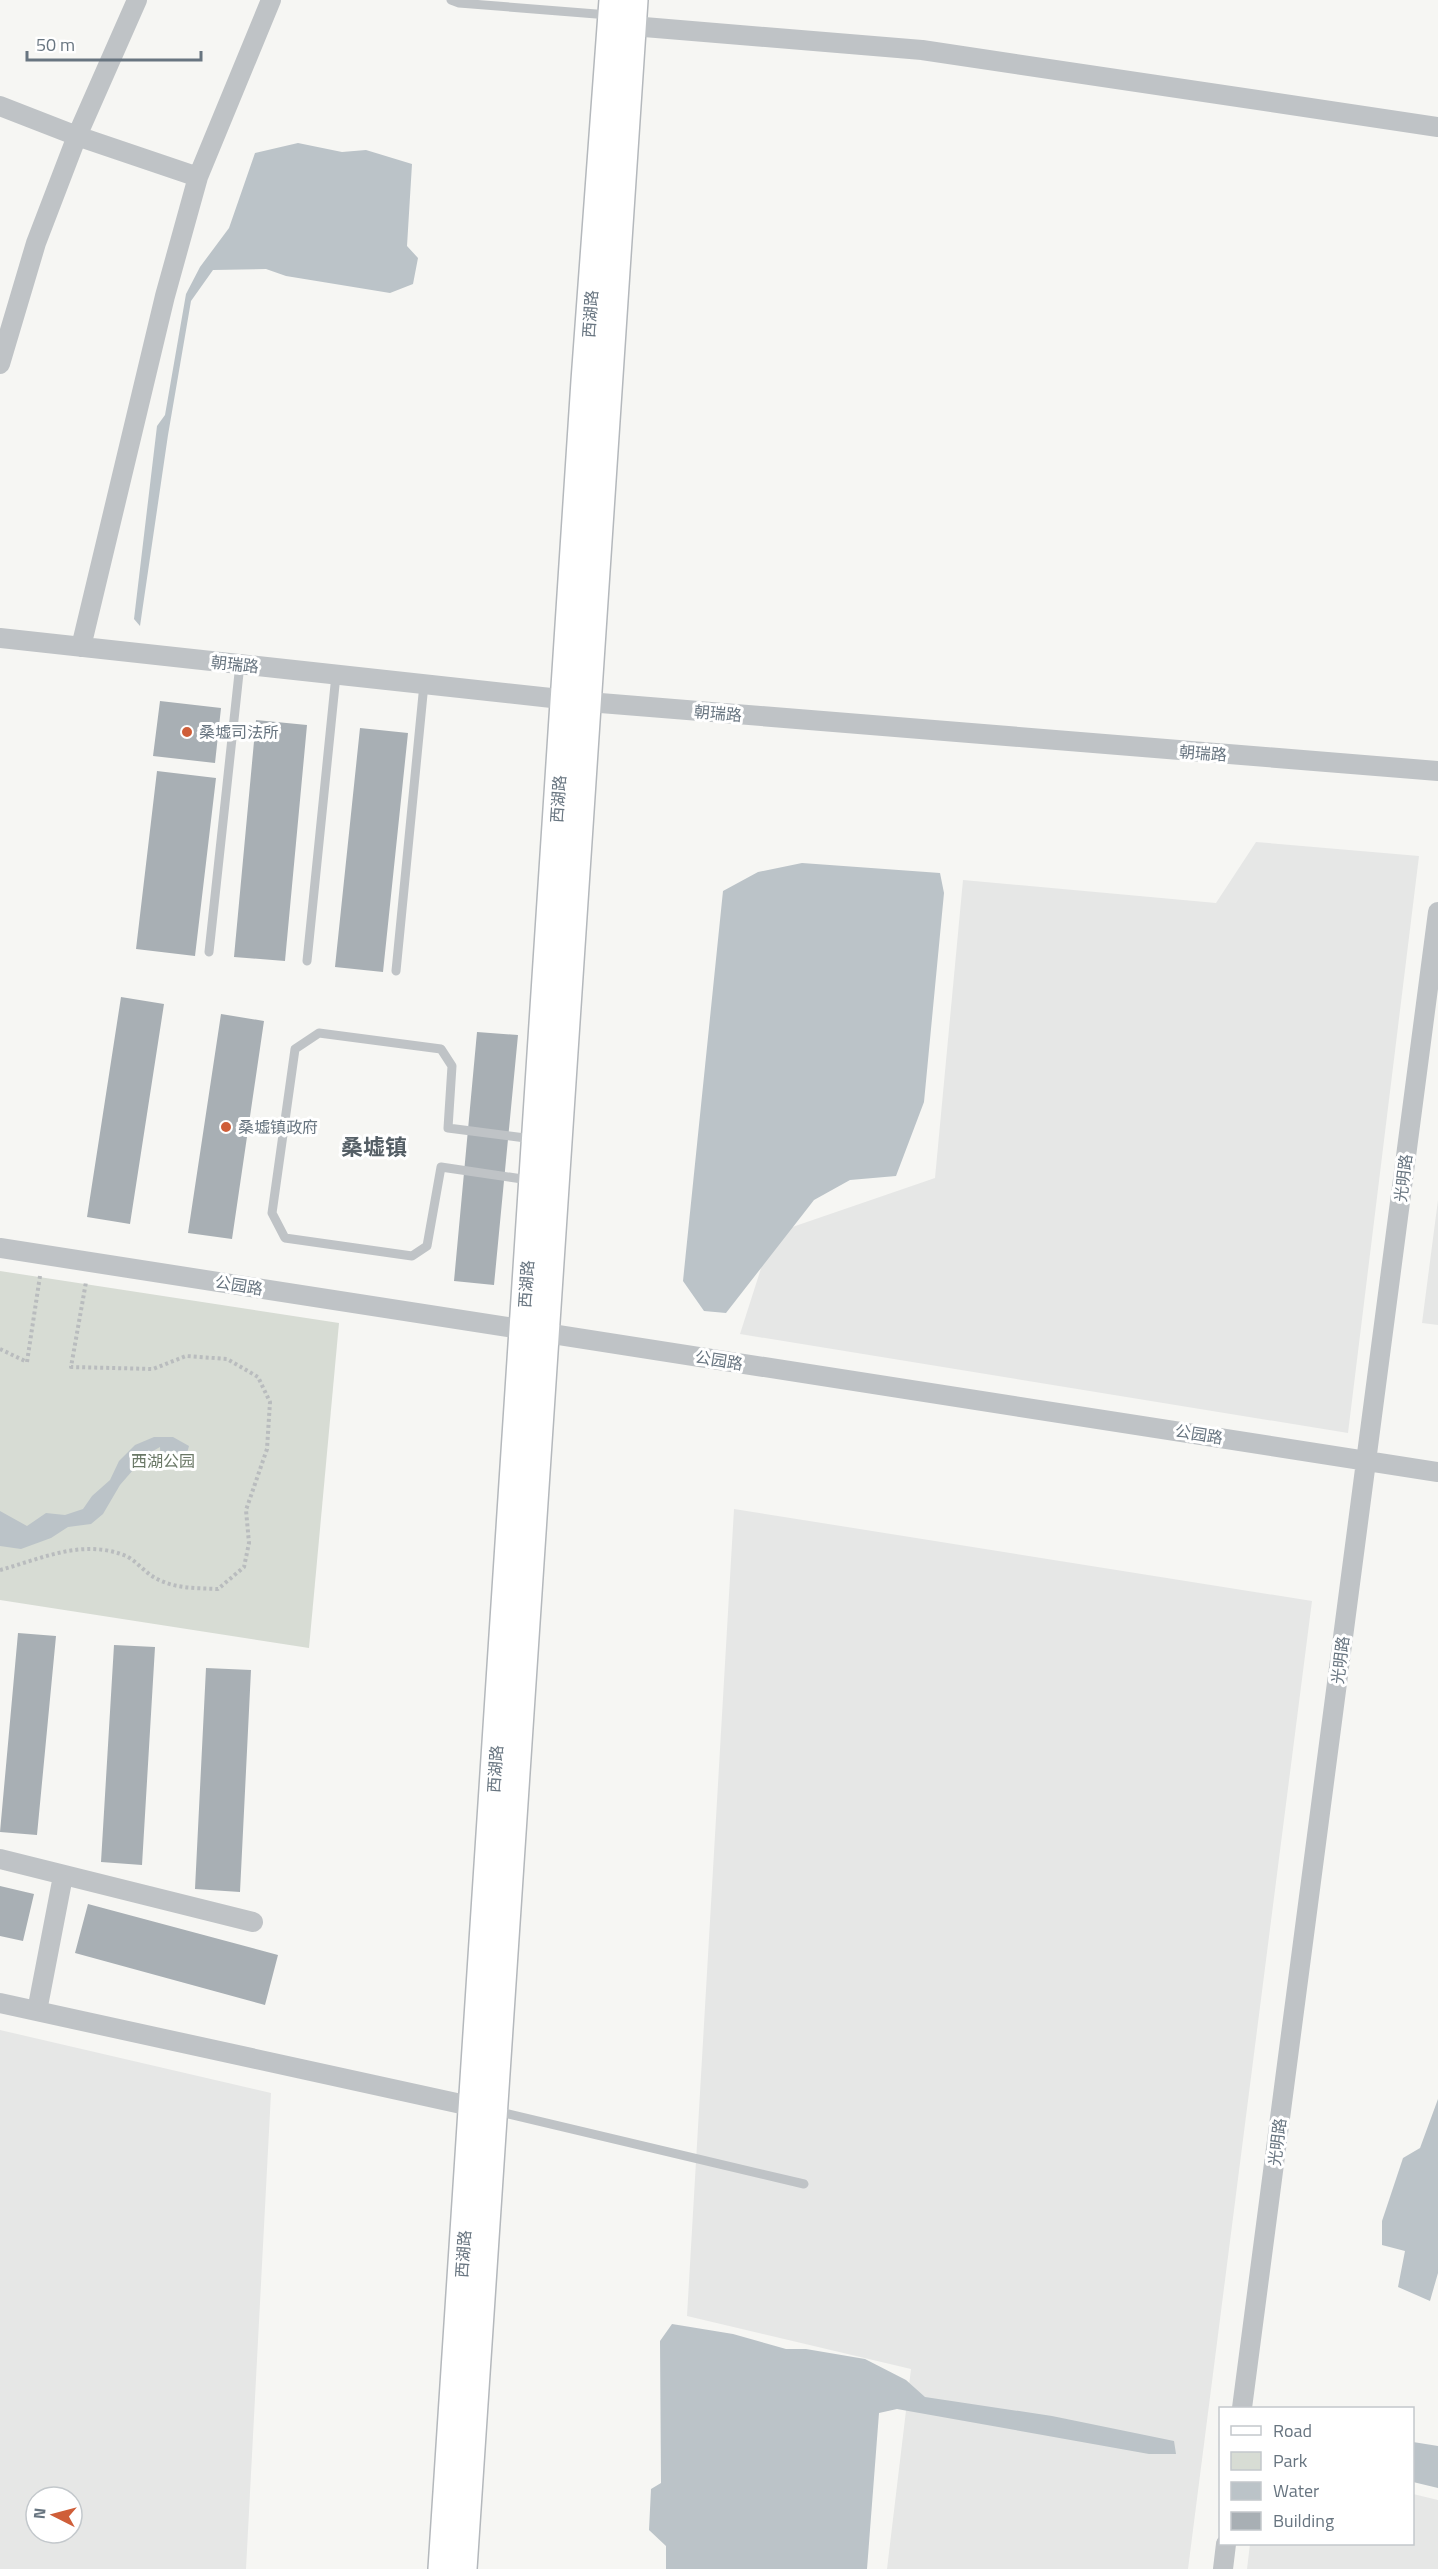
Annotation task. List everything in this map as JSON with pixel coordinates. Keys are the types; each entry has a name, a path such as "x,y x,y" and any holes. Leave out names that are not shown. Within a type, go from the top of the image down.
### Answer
{"main road":[{"name":"西湖路","path":"442,2569 483,2109 623,10"},
{"name":"西湖路","path":"535,1331 533,1181 576,701"},
{"name":"西湖路","path":"463,2569 483,2109"}],"street":[{"path":"0,364 36,243 77,136 137,0"},
{"path":"81,647 165,296 198,177 271,0"},
{"path":"623,10 922,50 1438,127"},
{"path":"0,106 77,136 198,177"},
{"name":"朝瑞路","path":"0,638 576,701 1438,771"},
{"name":"光明路","path":"1242,2407 1438,912"},
{"name":"公园路","path":"0,1248 1438,1472"},
{"path":"0,1859 253,1922"},
{"path":"37,2011 63,1876"},
{"path":"0,2003 483,2109"},
{"path":"1223,2569 1226,2545"}],"lane":[{"path":"451,0 459,3 623,10"},
{"path":"209,952 240,664"},
{"path":"307,961 336,675"},
{"path":"396,971 424,684"},
{"path":"533,1181 441,1167 427,1246 412,1256 285,1238 272,1213 295,1049 319,1033 441,1049 452,1066 448,1128 536,1139"},
{"path":"483,2109 804,2184"}],"path":[{"path":"0,1349 27,1362 44,1254"},
{"path":"0,1570 55,1552 93,1549 126,1557 153,1577 181,1588 218,1589 244,1567 249,1543 246,1510 267,1449 270,1402 258,1377 227,1359 186,1356 153,1369 71,1367 90,1262"}],"shaded area":[{"path":"1256,842 1419,856 1348,1433 740,1334 772,1234 935,1178 963,880 1216,903"},
{"path":"1438,1200 1438,1325 1422,1323"},
{"path":"734,1509 1312,1601 1188,2569 887,2569 911,2369 687,2316"},
{"path":"0,2030 271,2093 246,2569 0,2569"},
{"path":"1414,2494 1438,2500 1438,2569 1247,2569 1250,2545 1414,2545"}],"green space":[{"name":"西湖公园","path":"0,1271 339,1323 309,1648 0,1600"}],"water":[{"path":"298,143 342,152 366,150 412,164 407,246 418,258 413,284 390,293 286,276 266,269 213,270 191,301 168,435 140,626 134,619 157,426 165,415 186,294 200,267 229,228 255,153"},
{"path":"802,863 940,873 944,893 924,1102 896,1176 850,1180 814,1200 726,1313 704,1311 683,1281 723,891 758,872"},
{"path":"154,1437 173,1437 189,1446 184,1464 161,1468 160,1447 146,1455 120,1485 103,1514 91,1524 68,1527 51,1538 21,1549 0,1546 0,1511 27,1526 46,1513 65,1515 83,1509 92,1496 110,1480 119,1461 135,1445"},
{"path":"1438,2099 1438,2273 1430,2301 1398,2287 1405,2251 1382,2245 1382,2221 1403,2158 1420,2148"},
{"path":"672,2324 733,2334 786,2349 806,2349 865,2359 906,2380 925,2397 1052,2416 1174,2441 1176,2454 1149,2454 897,2409 879,2413 867,2569 666,2569 666,2546 649,2530 651,2489 661,2483 660,2341"},
{"path":"1414,2442 1438,2446 1438,2488 1414,2482"}],"building":[{"name":"桑墟司法所","path":"160,701 221,708 215,763 153,756"},
{"path":"256,720 307,725 285,961 234,957"},
{"path":"360,728 408,733 383,972 335,967"},
{"path":"157,771 216,778 195,956 136,949"},
{"path":"121,997 164,1004 130,1224 87,1217"},
{"name":"桑墟镇政府","path":"221,1014 264,1021 232,1239 188,1233"},
{"path":"477,1032 518,1035 494,1285 454,1281"},
{"path":"18,1633 56,1636 37,1835 0,1832"},
{"path":"114,1645 155,1647 142,1865 101,1862"},
{"path":"206,1668 251,1670 240,1892 195,1889"},
{"path":"0,1886 34,1894 23,1941 0,1936"},
{"path":"88,1904 278,1955 265,2005 75,1953"}],"place":[{"name":"桑墟司法所","path":"187,732"},
{"name":"桑墟镇政府","path":"226,1127"}],"district":[{"name":"桑墟镇","path":"374,1147"}]}
